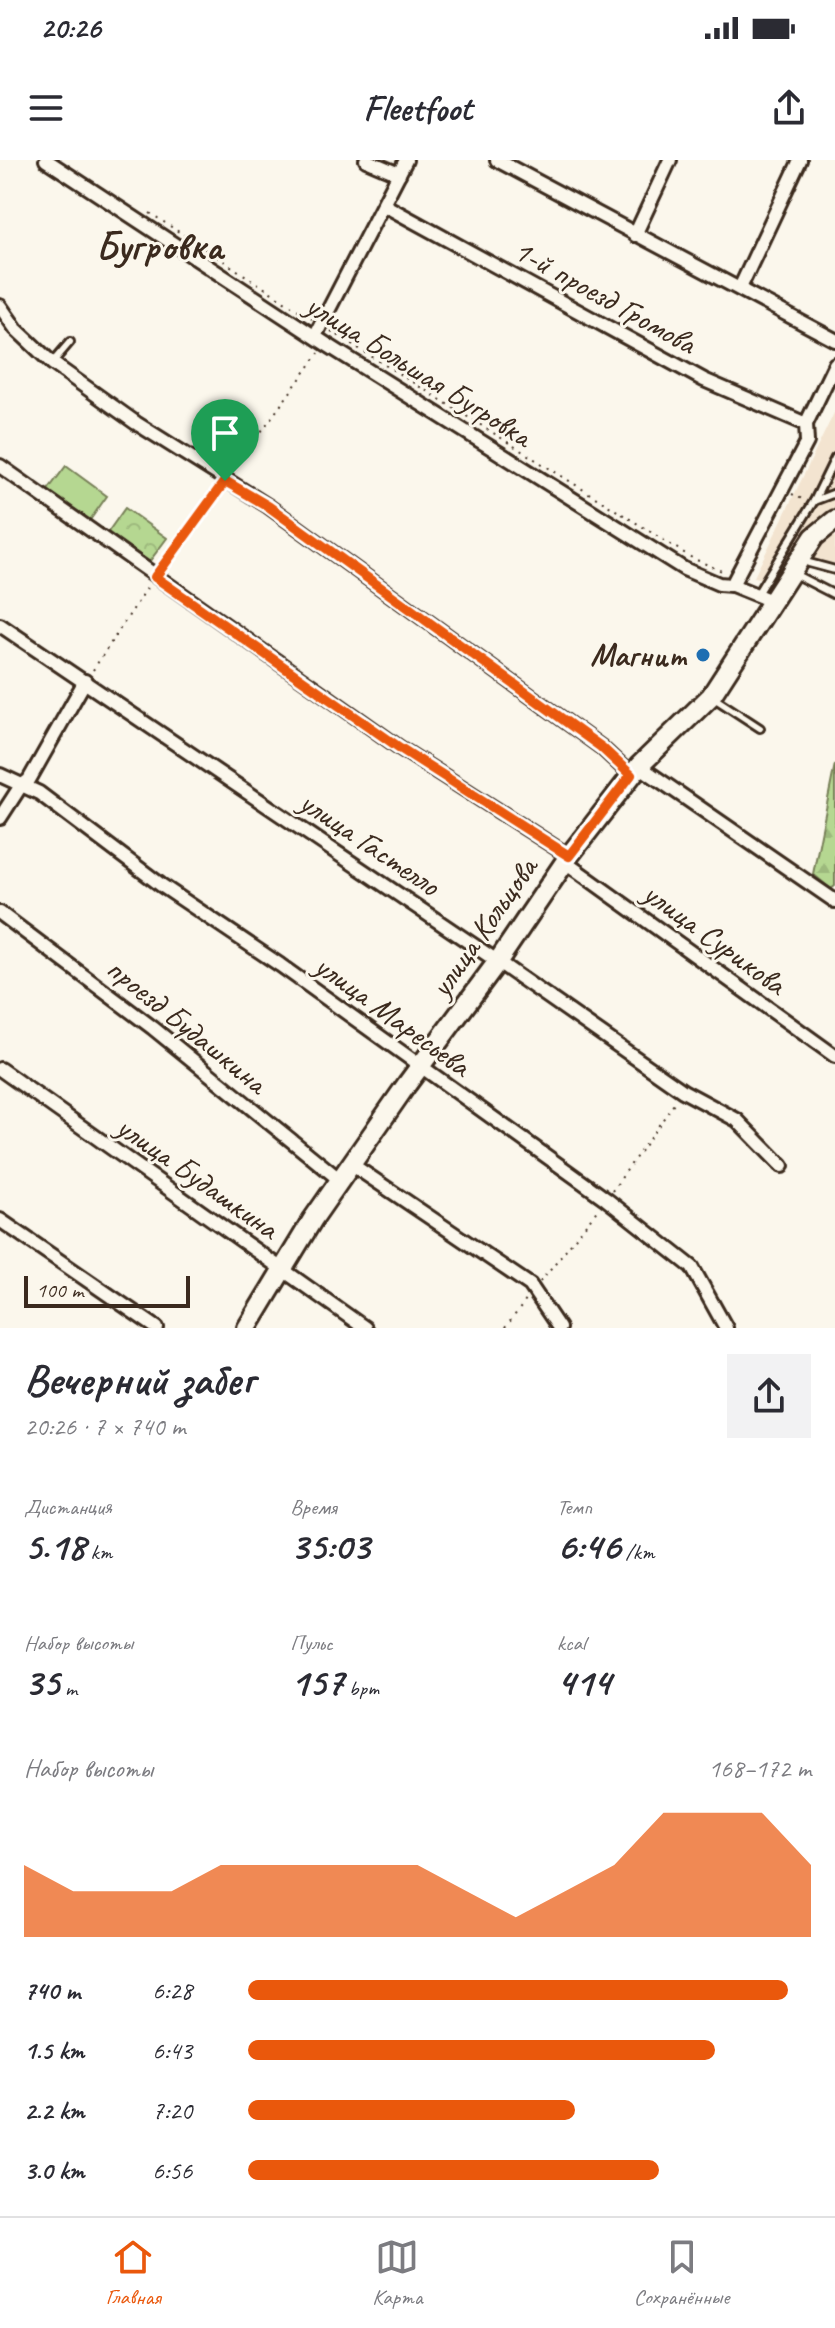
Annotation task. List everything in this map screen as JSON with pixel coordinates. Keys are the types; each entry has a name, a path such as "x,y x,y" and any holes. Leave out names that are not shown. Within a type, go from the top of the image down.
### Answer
{"street":[{"name":"улица Большая Бугровка","path":"46,160 684,569 719,584 735,580 766,598"},
{"path":"366,160 399,174"},
{"path":"321,335 406,160"},
{"path":"497,160 835,340"},
{"path":"635,235 670,160"},
{"path":"740,288 800,160"},
{"name":"1-й проезд Громова","path":"384,205 704,380 806,424"},
{"path":"1,309 16,329 52,363 136,423 268,506 601,747 833,897"},
{"path":"735,580 807,442 806,424 835,364"},
{"name":"улица Сурикова","path":"0,466 400,748 567,859 835,1056"},
{"name":"улица Кольцова","path":"247,1328 282,1267 340,1180 498,961 567,859 635,770 711,696 766,598 791,573 814,537 835,520"},
{"name":"улица Гастелло","path":"0,625 498,961 683,1091 737,1120 782,1166"},
{"path":"0,818 20,787 29,780 85,681"},
{"name":"улица Маресьева","path":"0,775 20,787 39,793 161,885 280,965 606,1199 692,1267 726,1328"},
{"name":"проезд Будашкина","path":"0,913 153,1028 340,1180"},
{"name":"улица Будашкина","path":"0,1069 365,1328"},
{"path":"351,1164 530,1285 559,1328"},
{"path":"0,1220 157,1328"}],"lane":[{"path":"52,363 70,342"},
{"path":"766,598 835,458"},
{"path":"813,503 835,493"},
{"path":"809,563 835,570"},
{"path":"791,573 835,595"},
{"path":"711,696 760,728"}],"path":[{"path":"148,212 321,335 692,558 735,580"},
{"path":"85,681 225,481 321,335"},
{"path":"783,489 813,503"},
{"path":"505,1328 606,1199 683,1091"}],"shaded area":[{"path":"835,411 835,510 811,532 779,583 754,577"},
{"path":"835,524 835,575 824,574 810,559 817,542"}],"green space":[{"path":"66,466 107,496 90,520 48,490"},
{"path":"125,508 167,538 149,562 108,532"},
{"path":"835,764 835,886 831,889 813,874"}],"place":[{"name":"Магнит","path":"703,655"}],"district":[{"name":"Бугровка","path":"159,245"}],"route":[{"path":"225,481 268,506 601,747 631,775 569,856 400,748 155,577 225,481"}]}
